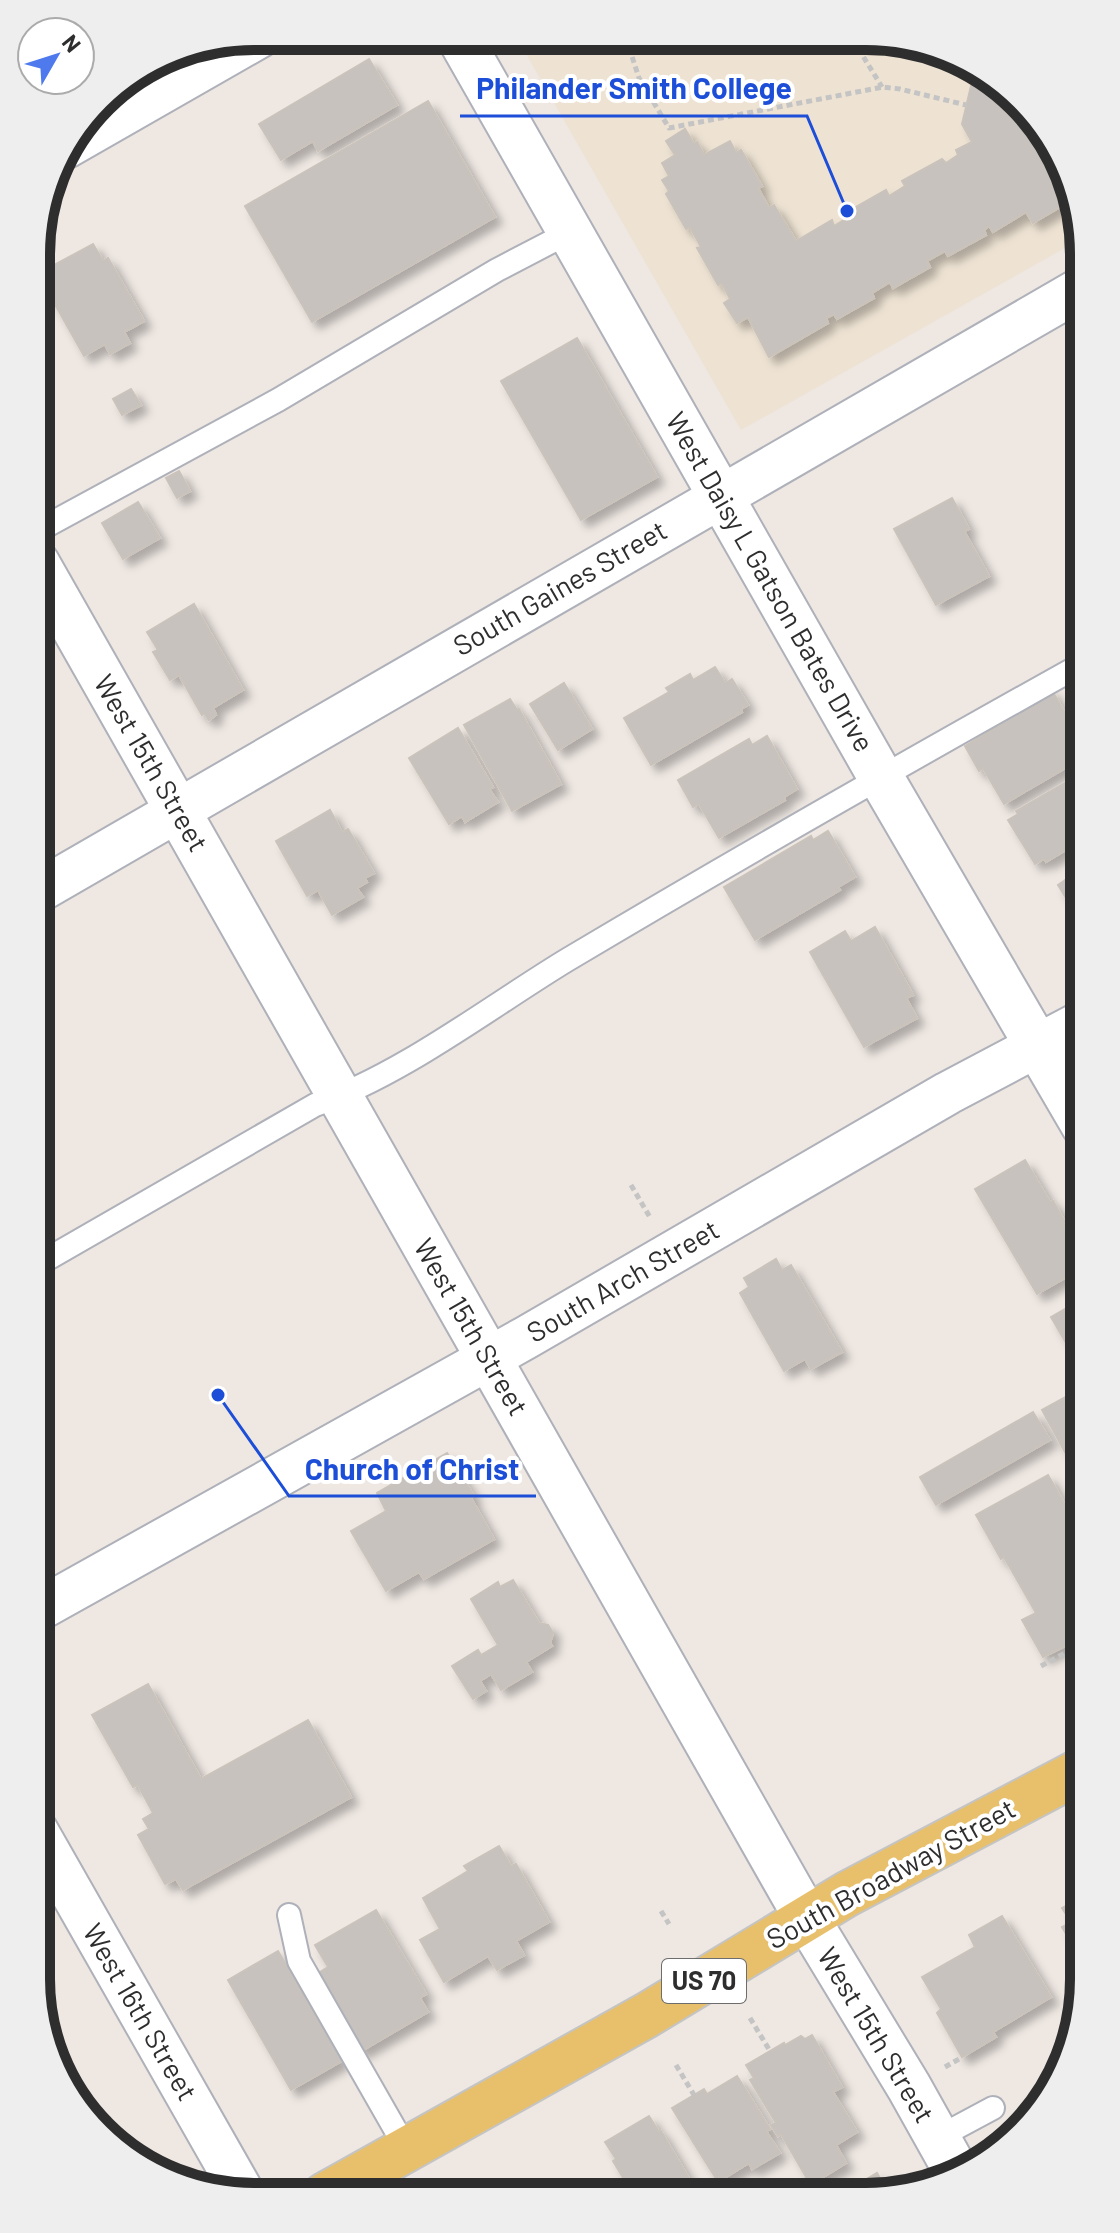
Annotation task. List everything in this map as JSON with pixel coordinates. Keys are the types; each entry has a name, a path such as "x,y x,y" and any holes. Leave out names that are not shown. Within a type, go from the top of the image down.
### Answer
{"main road":[{"name":"South Broadway Street","path":"347,2183 647,2015 806,1917 1070,1776"}],"street":[{"name":"West Daisy L Gatson Bates Drive","path":"466,50 880,776 1070,1101"},
{"path":"90,133 233,52"},
{"name":"South Gaines Street","path":"50,884 1070,295"},
{"name":"West 15th Street","path":"50,586 806,1917 946,2155"},
{"name":"South Arch Street","path":"50,1603 488,1358 948,1093 1070,1028"},
{"name":"West 16th Street","path":"50,1855 236,2182"}],"lane":[{"path":"50,524 278,400 497,270 570,232"},
{"path":"50,1258 315,1105 382,1076 567,961 880,776 1070,671"},
{"path":"289,1915 299,1961 407,2150"},
{"path":"946,2155 993,2108"}],"path":[{"path":"630,50 639,78 669,128 883,87 966,105"},
{"path":"859,50 883,87"},
{"path":"1041,1666 1070,1650"},
{"path":"661,1911 669,1924"},
{"path":"750,2018 770,2051"},
{"path":"945,2067 959,2059"},
{"path":"676,2065 694,2095"}],"shaded area":[{"path":"524,50 866,50 906,54 932,61 979,84 1019,119 1036,141 1059,188 1069,246 741,430"}],"building":[{"path":"369,59 397,105 318,151 313,141 281,160 259,124"},
{"path":"977,83 1001,101 1036,141 1059,188 1060,192 1056,195 1062,206 1033,223 1026,212 993,232 989,226 984,230 986,235 948,256 945,251 927,261 930,267 893,288 890,282 872,293 874,298 837,319 834,314 826,318 828,323 769,357 748,317 737,323 724,303 730,299 722,283 718,285 697,248 701,247 690,227 686,229 666,194 669,191 662,180 669,176 662,163 675,155 666,141 685,129 704,155 730,141 736,153 741,150 762,186 758,188 769,208 774,205 796,241 832,220 834,226 850,216 847,212 886,190 889,196 905,186 902,181 942,159 946,163 958,155 956,150 972,142 962,124 971,86"},
{"path":"428,101 495,217 312,322 245,206"},
{"path":"93,244 103,261 108,258 144,321 124,332 130,343 110,354 105,344 84,356 50,296 54,288 50,280 50,267"},
{"path":"577,338 657,477 581,520 501,381"},
{"path":"131,389 141,405 122,415 113,399"},
{"path":"179,471 190,491 177,498 166,478"},
{"path":"952,498 969,529 964,531 989,576 936,605 894,529"},
{"path":"138,502 160,538 123,559 102,523"},
{"path":"194,604 243,690 213,708 216,715 209,720 204,713 202,715 179,675 170,680 153,652 158,650 147,632"},
{"path":"715,667 725,683 732,679 748,705 741,709 742,712 651,765 624,718 669,692 666,688 690,674 693,680"},
{"path":"564,683 592,729 558,750 530,704"},
{"path":"1051,689 1067,716 1070,714 1070,765 1004,804 983,768 979,771 965,746 1003,723 1001,719"},
{"path":"510,699 519,709 561,784 512,811 464,725"},
{"path":"458,728 493,787 489,789 498,802 465,822 462,816 449,824 409,758"},
{"path":"767,736 797,789 784,797 785,800 719,838 699,804 693,807 678,780 749,739 752,745"},
{"path":"1070,780 1070,847 1046,862 1044,859 1035,864 1008,820 1018,814 1016,811"},
{"path":"330,810 342,832 348,829 374,873 357,888 363,897 332,915 318,890 307,896 276,841"},
{"path":"828,831 855,877 838,887 840,890 755,940 724,887 811,836 813,840"},
{"path":"1070,877 1070,904 1058,885"},
{"path":"875,927 913,995 906,998 917,1018 864,1047 810,952 845,931 851,941"},
{"path":"1025,1160 1065,1222 1062,1223 1070,1237 1070,1275 1037,1294 975,1189"},
{"path":"776,1259 782,1270 791,1265 842,1352 811,1369 805,1359 784,1371 740,1293 749,1287 744,1278"},
{"path":"1070,1306 1070,1338 1065,1341 1051,1317"},
{"path":"1070,1395 1070,1449 1065,1452 1042,1410"},
{"path":"1033,1412 1050,1440 936,1505 920,1477"},
{"path":"447,1453 474,1496 471,1498 494,1539 424,1579 419,1572 386,1591 351,1531 386,1511 377,1493"},
{"path":"1048,1475 1070,1513 1067,1517 1070,1522 1070,1644 1043,1657 1022,1620 1036,1613 976,1515"},
{"path":"513,1580 539,1623 548,1625 553,1633 552,1646 526,1662 532,1672 501,1690 491,1674 480,1681 486,1691 473,1699 452,1666 478,1650 481,1655 498,1645 471,1599 498,1582 500,1587"},
{"path":"148,1684 201,1779 308,1720 351,1797 183,1890 176,1879 165,1884 138,1835 149,1829 143,1819 153,1813 138,1785 133,1787 92,1715"},
{"path":"499,1846 511,1866 516,1864 549,1922 516,1941 524,1955 497,1970 488,1956 444,1982 420,1940 440,1929 423,1898 468,1871 464,1866"},
{"path":"1070,1904 1070,1920 1062,1908"},
{"path":"376,1910 426,1994 420,1998 428,2012 360,2052 315,1975 328,1967 315,1945"},
{"path":"1002,1916 1051,1997 993,2032 996,2037 962,2057 937,2013 941,2009 922,1977 975,1947 969,1935"},
{"path":"1070,1923 1070,1940 1062,1927"},
{"path":"278,1951 342,2061 291,2090 228,1980"},
{"path":"812,2035 842,2087 833,2092 857,2132 836,2145 846,2163 822,2178 823,2183 810,2183 781,2134 778,2136 771,2125 776,2123 750,2080 754,2078 746,2065 784,2043 801,2036 805,2039"},
{"path":"737,2076 770,2129 766,2131 780,2153 752,2169 749,2163 718,2182 672,2108 704,2089 707,2094"},
{"path":"649,2116 692,2183 626,2183 605,2142"},
{"path":"877,2173 882,2182 866,2183 860,2183"}],"place":[{"name":"Philander Smith College","path":"847,211"},
{"name":"Church of Christ","path":"218,1395"}]}
